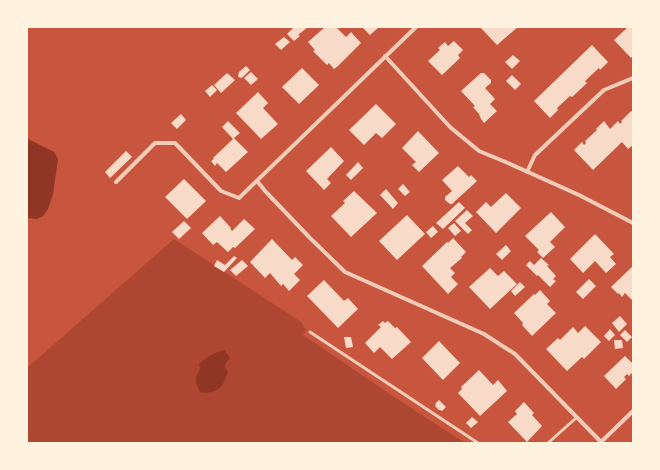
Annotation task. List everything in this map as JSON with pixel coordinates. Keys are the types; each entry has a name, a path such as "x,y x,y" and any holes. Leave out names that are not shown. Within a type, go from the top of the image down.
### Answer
{"street":[{"path":"116,182 155,143 175,143 221,191 239,198 416,27"},
{"path":"385,56 450,127 479,151 579,195 633,223"},
{"path":"527,172 535,155 604,90 633,78"},
{"path":"257,181 310,238 345,272 484,334 515,354 601,443 633,411"}],"lane":[{"path":"310,332 478,443"},
{"path":"548,443 576,418"}],"shaded area":[{"path":"27,137 54,152 58,159 53,194 48,209 43,216 37,219 27,218"},
{"path":"174,239 301,322 306,330 303,335 465,443 27,443 27,368"},
{"path":"224,350 230,358 224,366 228,372 224,382 215,391 209,393 200,392 196,383 196,377 200,369 199,364 217,352"}],"building":[{"path":"294,27 308,27 298,35 300,36 294,41 287,34"},
{"path":"325,27 336,27 346,37 351,32 361,43 334,69 329,63 327,65 313,51 315,50 308,42"},
{"path":"362,27 379,27 370,35"},
{"path":"480,27 518,27 497,45"},
{"path":"628,27 633,27 633,55 631,58 614,40"},
{"path":"284,37 290,42 281,50 275,44"},
{"path":"454,41 463,50 458,55 460,58 442,75 428,61 440,50 438,48 445,42 448,46"},
{"path":"592,45 608,62 585,81 587,83 572,97 570,96 557,108 558,110 550,118 534,101"},
{"path":"513,55 520,61 512,69 505,62"},
{"path":"246,66 250,70 240,78 238,76 239,72"},
{"path":"302,68 319,85 299,104 282,87"},
{"path":"251,72 258,79 251,85 244,78"},
{"path":"227,73 235,80 221,93 214,85"},
{"path":"481,73 484,73 491,80 491,83 485,88 495,99 490,104 497,111 484,123 473,107 475,106 461,91"},
{"path":"512,75 521,84 515,90 506,81"},
{"path":"212,85 217,90 210,97 205,91"},
{"path":"258,92 268,103 263,108 278,124 261,139 236,113"},
{"path":"376,104 396,124 382,138 376,133 364,145 349,130"},
{"path":"631,111 633,111 633,145 628,149 622,142 593,170 574,150 582,142 584,145 586,143 585,141 604,121 610,129 618,121 620,124"},
{"path":"181,114 186,120 177,129 171,123"},
{"path":"228,121 240,133 234,138 248,152 226,172 217,163 215,166 211,161 233,139 222,127"},
{"path":"418,131 439,153 419,172 412,165 416,162 402,148"},
{"path":"331,147 344,161 327,179 331,183 324,190 306,171"},
{"path":"126,151 132,157 110,178 105,172"},
{"path":"358,162 363,168 351,180 346,175"},
{"path":"458,166 469,177 471,175 477,181 452,204 450,204 445,200 445,197 452,191 442,180"},
{"path":"184,179 206,201 187,219 165,197"},
{"path":"403,184 410,192 405,196 398,189"},
{"path":"386,189 398,203 393,209 380,195"},
{"path":"354,191 377,213 351,237 331,216 345,203 343,201"},
{"path":"506,193 521,208 496,233 476,212 486,202 491,207"},
{"path":"459,202 465,208 443,229 436,223"},
{"path":"467,210 473,216 465,223 472,230 468,234 455,221"},
{"path":"551,212 565,227 550,242 555,247 543,258 537,252 539,250 525,236"},
{"path":"407,215 425,234 397,260 379,241"},
{"path":"220,216 232,231 244,219 255,229 235,248 233,247 228,252 217,242 213,245 202,233"},
{"path":"184,221 191,228 179,239 172,232"},
{"path":"454,223 461,231 455,236 448,228"},
{"path":"433,226 438,232 431,238 426,232"},
{"path":"595,234 614,254 610,257 616,264 606,273 595,261 583,273 570,259"},
{"path":"453,238 466,252 461,257 462,258 450,268 455,273 451,277 458,284 448,294 422,266"},
{"path":"272,239 292,260 295,257 303,265 294,274 300,280 289,291 283,284 281,286 270,273 265,278 250,262"},
{"path":"506,245 511,251 502,260 496,254"},
{"path":"234,256 237,258 224,272 214,266 217,260 225,265"},
{"path":"541,258 549,265 547,266 556,276 553,279 556,281 550,287 526,265 530,261 534,265"},
{"path":"242,260 248,266 236,276 230,270"},
{"path":"633,266 633,301 625,293 622,297 611,287"},
{"path":"490,268 498,276 504,271 517,284 490,309 469,287"},
{"path":"589,279 596,286 583,299 576,292"},
{"path":"324,280 344,301 348,298 358,309 338,328 307,296"},
{"path":"520,282 525,287 515,296 511,291"},
{"path":"540,290 550,301 547,304 556,313 532,336 514,313"},
{"path":"620,316 627,324 619,332 612,323"},
{"path":"383,321 385,323 388,321 395,328 397,327 411,342 392,359 380,347 374,353 365,343 381,327 378,325"},
{"path":"585,326 601,342 584,359 582,357 567,371 546,349 558,338 560,340 573,327 578,333"},
{"path":"610,329 615,335 609,341 604,336"},
{"path":"625,330 632,337 627,342 620,335"},
{"path":"344,337 351,337 353,347 346,348"},
{"path":"614,340 622,340 623,348 615,349"},
{"path":"439,341 460,363 443,380 422,358"},
{"path":"625,356 633,364 633,372 629,376 627,374 624,377 626,379 616,389 604,376"},
{"path":"479,370 493,385 498,380 507,391 480,416 458,393 462,389 461,387"},
{"path":"439,400 446,407 442,411 435,406"},
{"path":"524,402 534,413 532,415 542,426 527,442 508,422 517,414 515,411"},
{"path":"472,417 478,422 471,428 466,423"}]}
